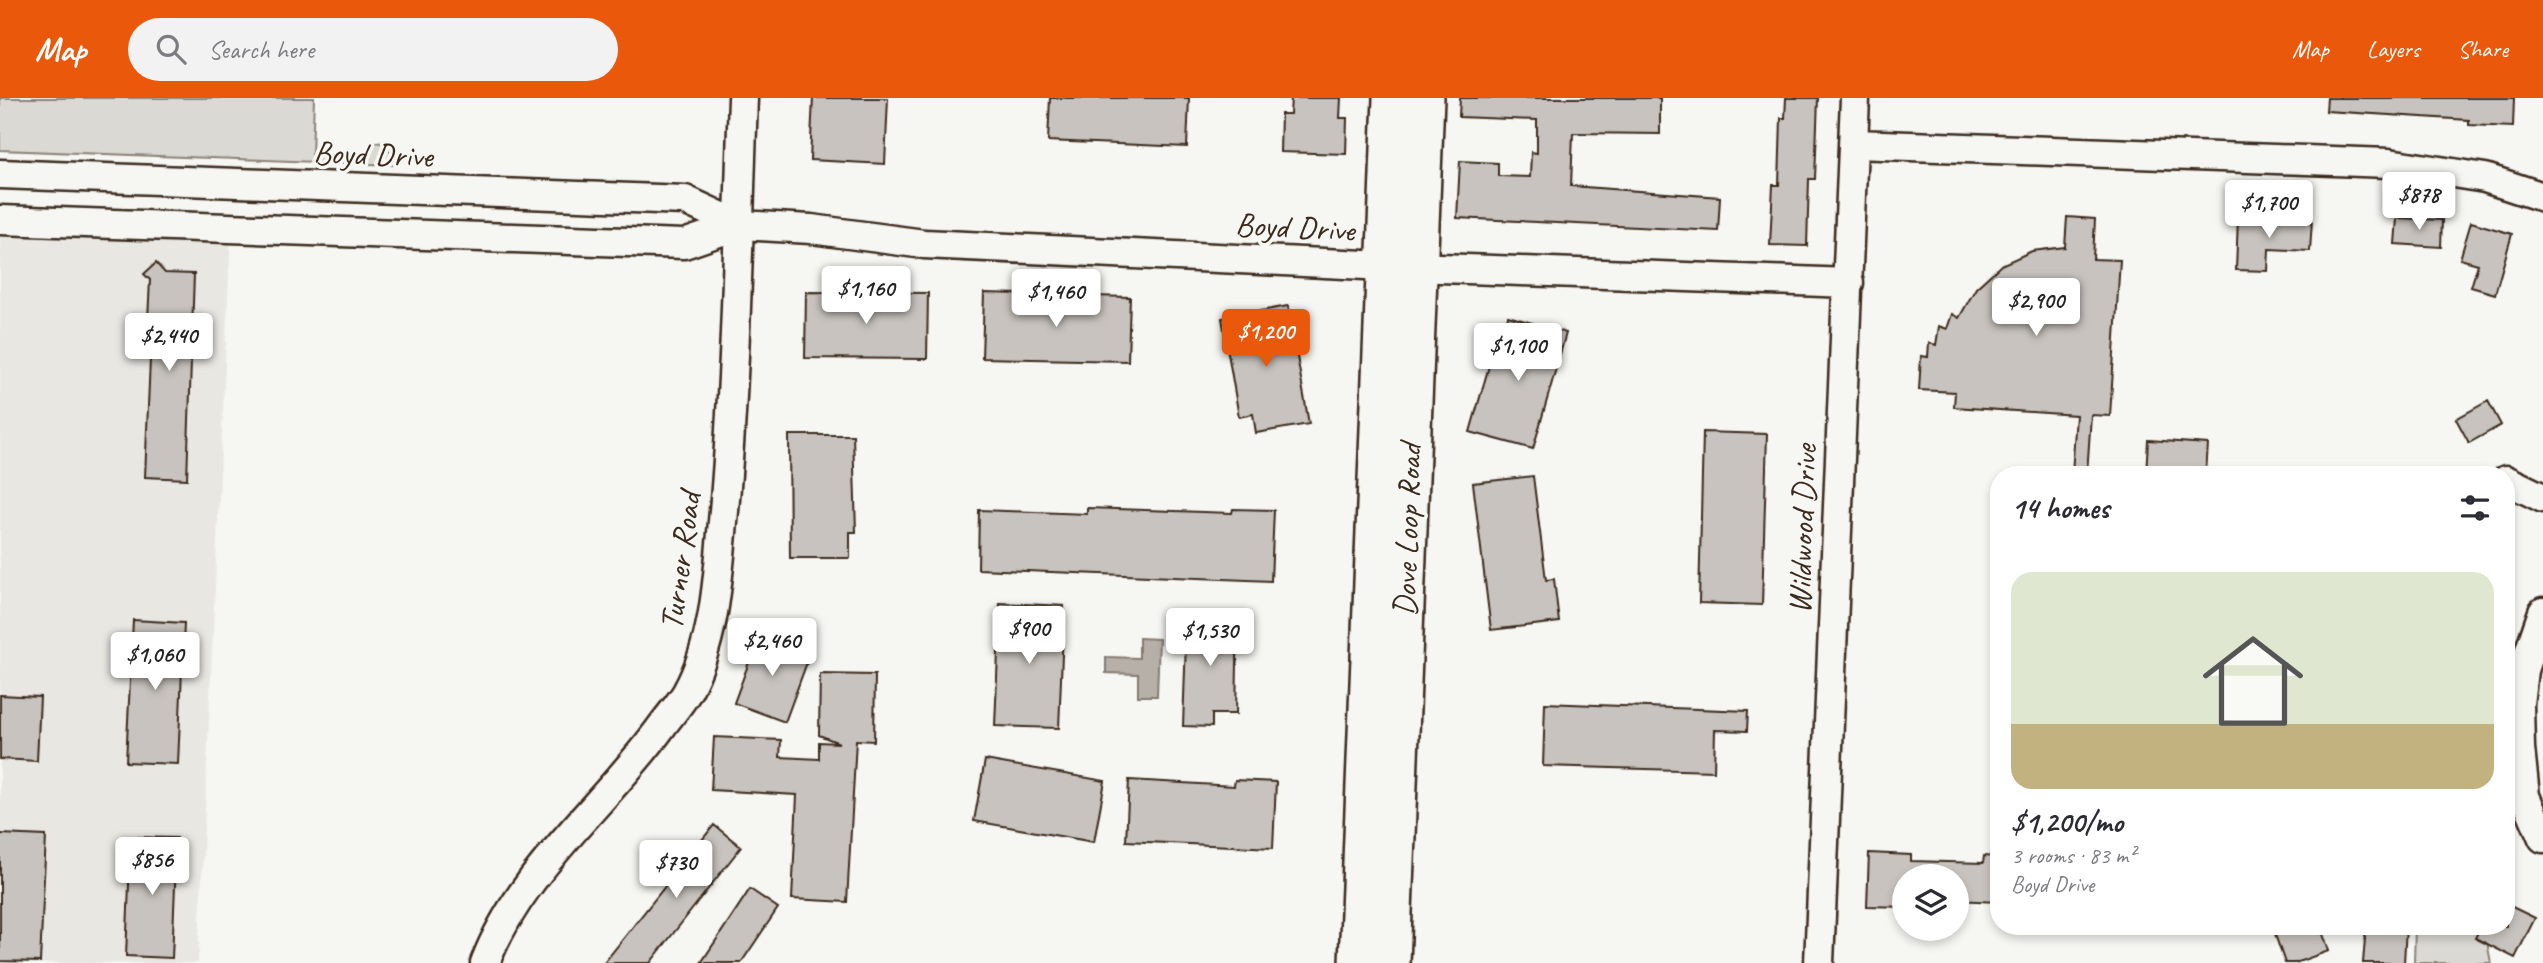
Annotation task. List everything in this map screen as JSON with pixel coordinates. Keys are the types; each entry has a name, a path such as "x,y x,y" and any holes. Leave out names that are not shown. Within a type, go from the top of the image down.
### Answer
{"main road":[{"name":"Dove Loop Road","path":"1392,98 1402,267"},
{"name":"Dove Loop Road","path":"1391,963 1386,673 1402,267 1425,98"},
{"name":"Dove Loop Road","path":"1358,963 1386,673"}],"street":[{"name":"Turner Road","path":"485,963 512,912 557,848 634,765 687,691 704,646 716,600 731,440 743,98"},
{"name":"Wildwood Drive","path":"1819,963 1855,98"},
{"path":"1854,145 2389,163 2485,178 2543,197"},
{"name":"Boyd Drive","path":"0,174 685,200 739,225 811,229 923,244 1402,267 1849,283"},
{"path":"410,190 429,236"},
{"path":"429,236 451,192"},
{"name":"Boyd Drive","path":"0,220 684,244 739,225"},
{"path":"2515,484 2543,498"},
{"path":"2543,612 2522,680 2520,748 2525,796 2543,838"}],"shaded area":[{"path":"0,98 314,98 312,155 370,158 371,142 383,143 394,156 395,165 0,150"},
{"path":"0,220 231,229 198,963 0,963"},
{"path":"1139,638 1159,639 1157,696 1138,696 1138,674 1106,673 1106,657 1139,658"},
{"path":"2415,935 2486,935 2491,963 2414,963"}],"building":[{"path":"813,98 888,98 885,164 810,160"},
{"path":"1050,98 1189,98 1187,147 1048,141"},
{"path":"1291,98 1341,98 1340,118 1347,118 1346,154 1280,152 1281,114 1290,114"},
{"path":"1460,98 1660,98 1660,134 1573,133 1571,186 1720,197 1718,231 1457,218 1460,161 1498,163 1498,176 1530,177 1531,152 1537,153 1537,120 1459,117"},
{"path":"1786,98 1818,98 1815,179 1809,179 1807,246 1770,245 1773,185 1779,185 1781,118 1785,118"},
{"path":"2327,98 2514,98 2513,127 2469,125 2469,120 2326,111"},
{"path":"2067,217 2095,219 2093,259 2120,260 2110,416 2091,415 2088,466 2073,466 2076,415 1954,407 1955,392 1919,390 1921,356 1928,357 1929,343 1936,345 1939,326 1947,329 1952,314 1959,318 1976,288 2001,265 2032,251 2065,247"},
{"path":"2238,217 2312,220 2310,251 2269,249 2268,271 2236,270"},
{"path":"2397,218 2442,220 2441,247 2395,244"},
{"path":"2471,222 2512,234 2495,294 2471,287 2478,264 2460,259"},
{"path":"156,263 165,273 194,274 187,479 145,477 150,280 144,274"},
{"path":"806,292 928,293 927,359 805,358"},
{"path":"984,293 1021,294 1021,302 1092,304 1093,296 1130,297 1128,361 982,358"},
{"path":"1288,306 1309,424 1256,433 1253,414 1239,417 1222,318"},
{"path":"1508,316 1566,333 1533,449 1470,432 1497,338 1501,339"},
{"path":"2488,401 2501,425 2469,443 2456,419"},
{"path":"1703,432 1767,434 1762,605 1699,603"},
{"path":"789,435 853,435 856,532 850,532 850,558 790,558"},
{"path":"2148,440 2208,444 2207,466 2146,466"},
{"path":"1533,476 1546,580 1554,579 1559,622 1491,630 1473,483"},
{"path":"1087,508 1232,513 1233,509 1274,510 1271,581 978,569 979,510 1087,514"},
{"path":"1000,603 1064,606 1059,728 995,726"},
{"path":"1187,613 1238,614 1236,714 1212,714 1212,727 1183,726"},
{"path":"133,620 184,623 178,764 126,762"},
{"path":"759,635 810,654 785,722 734,703"},
{"path":"820,674 875,675 874,741 856,740 847,902 792,899 797,795 711,790 714,737 781,740 780,757 819,759 819,742 839,743 819,735"},
{"path":"0,695 40,697 37,761 0,759"},
{"path":"1545,703 1748,711 1747,731 1715,730 1714,771 1543,766"},
{"path":"985,760 1105,781 1094,842 974,821"},
{"path":"1129,780 1234,786 1235,780 1276,782 1273,848 1126,841"},
{"path":"714,825 741,847 650,963 604,963"},
{"path":"0,834 46,836 40,962 0,961"},
{"path":"131,837 177,838 172,958 126,956"},
{"path":"1869,853 1911,855 1911,861 1983,863 1984,856 1990,856 1990,902 1969,901 1969,864 1892,864 1892,907 1867,906"},
{"path":"750,889 778,908 741,963 701,963"},
{"path":"2515,908 2535,918 2515,958 2475,938 2476,935 2515,935"},
{"path":"2275,935 2323,935 2329,951 2295,963 2285,963"},
{"path":"2365,935 2406,935 2404,963 2363,963"}]}
